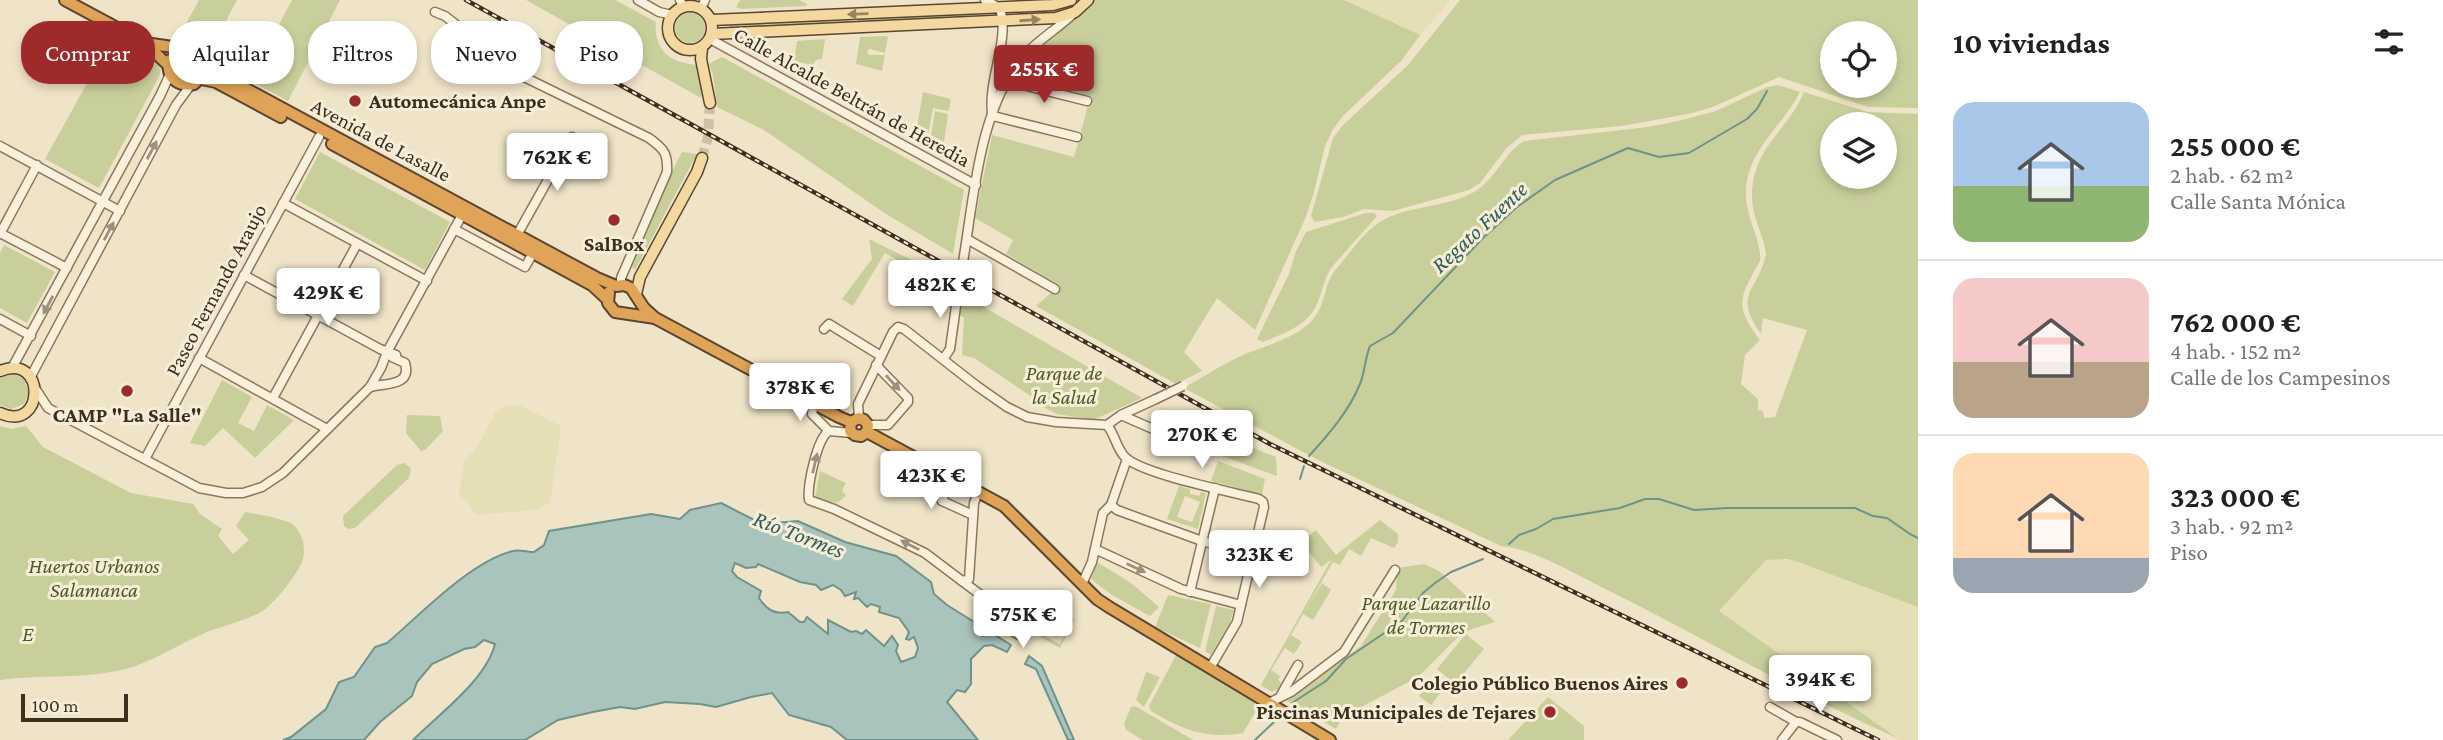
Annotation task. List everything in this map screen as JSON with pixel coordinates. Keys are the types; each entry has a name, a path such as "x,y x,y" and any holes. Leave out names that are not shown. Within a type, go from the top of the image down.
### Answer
{"highway":[{"path":"65,0 104,21"},
{"path":"155,54 169,69"},
{"path":"179,84 193,84"},
{"name":"Avenida de Lasalle","path":"220,84 592,285 607,299"},
{"name":"Avenida de Lasalle","path":"238,84 597,278 627,290 655,318 862,426 1004,506 1082,584 1109,607 1330,740"},
{"path":"627,290 635,306 626,314 611,310 607,299 610,291 627,290"},
{"name":"Avenida de Lasalle","path":"626,314 655,318"}],"main road":[{"path":"711,20 974,4 1000,8 1053,5 1070,0"},
{"path":"711,37 1056,18 1075,12 1088,0"},
{"path":"681,4 703,4 711,20 711,37 699,52 681,49 668,35 671,18 681,4"},
{"path":"699,52 710,103"},
{"path":"627,290 640,277 702,158"},
{"path":"0,372 12,368 19,370 30,378 35,388 34,402 23,414 14,417 0,414"}],"street":[{"path":"638,0 671,18"},
{"path":"985,0 1000,8 1004,21 991,99 993,116"},
{"path":"1053,5 1056,30"},
{"path":"435,12 445,16 522,76 649,138 665,150 668,158 667,172 621,278 627,290"},
{"path":"944,358 950,349 976,185 993,116 1007,81 1024,55 1075,12"},
{"name":"Calle Alcalde Beltrán de Heredia","path":"711,37 976,185"},
{"path":"12,368 163,92 169,69"},
{"path":"1007,81 1087,101"},
{"path":"30,378 176,105 190,86"},
{"path":"993,116 1077,138"},
{"name":"Paseo Fernando Araujo","path":"145,459 319,137"},
{"path":"517,235 572,137"},
{"path":"0,146 120,211"},
{"path":"37,165 0,233 67,268"},
{"path":"283,203 427,281"},
{"path":"30,408 48,408 206,490 226,494 252,491 283,473 370,387 462,215"},
{"path":"454,229 524,267 533,253"},
{"path":"967,239 1055,289"},
{"path":"273,398 357,244"},
{"path":"244,275 398,357 407,367 406,375 397,383 388,382 370,387"},
{"path":"0,319 31,336"},
{"path":"824,329 829,324 881,356"},
{"path":"862,426 858,404 896,327 904,329 977,386 1017,412 1048,421 1107,425 1121,415 1183,386"},
{"path":"394,342 398,357"},
{"path":"388,382 382,376 382,366 390,358 398,357"},
{"path":"199,358 327,429"},
{"path":"877,365 908,398 908,402 890,424 829,431 822,436 808,490 809,500 915,548 993,604 992,615 998,623 1019,635 1026,634 1028,629"},
{"path":"35,388 48,408"},
{"path":"814,403 812,414 829,431"},
{"path":"1121,415 1199,449"},
{"path":"1107,425 1127,459 1176,478 1263,502 1241,605 1233,629 1210,668"},
{"path":"1082,584 1092,562 1103,513 1111,505 1127,459"},
{"path":"950,476 942,501 973,515"},
{"path":"1190,592 1215,488"},
{"path":"964,581 969,579 973,515 978,492"},
{"path":"1111,505 1117,510 1202,541 1253,554"},
{"path":"1094,549 1190,592 1241,605"},
{"path":"1269,703 1291,692 1344,652 1395,570"},
{"path":"1282,695 1298,665"},
{"path":"1770,707 1837,740"},
{"path":"1782,740 1796,722"}],"shaded area":[{"path":"1344,0 1451,0 1420,35"},
{"path":"507,405 519,405 561,426 550,503 533,510 476,515 459,495 464,462 479,444 496,411"},
{"path":"1775,558 1798,562 1918,607 1918,740 1897,738 1719,611 1766,560"}],"green space":[{"path":"199,0 237,0 226,21 188,21"},
{"path":"292,0 340,0 329,21 308,21 308,62 288,101 256,84 294,84 294,21 281,21"},
{"path":"526,0 615,0 656,22 656,35 664,52 674,60 697,66 702,89 701,98 643,66 643,21 564,21"},
{"path":"740,0 799,0 807,6 741,9 736,7"},
{"path":"1092,0 1344,0 1420,35 1402,60 1343,116 1332,131 1325,146 1305,219 1255,330 1217,298 1184,352 1202,371 1176,384 1036,306 1060,285 1006,254 1013,240 975,218 992,135 1074,157 1090,98 1028,79 1031,66 1023,63"},
{"path":"1460,0 1918,0 1918,108 1868,107 1841,98 1897,98 1897,21 1820,21 1820,91 1779,77 1713,107 1688,114 1622,126 1522,135 1506,149 1480,183 1469,190 1393,211 1364,209 1343,217 1315,222 1311,216 1333,138 1343,125 1408,65"},
{"path":"966,11 972,20 857,25 857,16"},
{"path":"690,13 696,14 704,22 704,34 696,42 690,43 684,42 676,34 675,28 676,22 684,14"},
{"path":"848,16 849,25 729,31 729,21"},
{"path":"888,36 885,53 870,49 867,51 869,55 885,55 882,71 856,64 860,37"},
{"path":"825,39 822,59 816,60 812,65 794,61 797,41"},
{"path":"722,57 964,190 953,254 886,214 764,130 717,107 709,64"},
{"path":"155,61 161,70 159,77 99,188 45,159 87,84 155,84"},
{"path":"1778,85 1800,92 1757,153 1747,181 1747,206 1759,246 1760,261 1742,301 1746,318 1760,340 1745,355 1741,384 1758,399 1758,410 1763,411 1764,418 1775,417 1807,330 1763,318 1761,334 1748,310 1750,293 1766,254 1752,197 1758,165 1764,152 1789,119 1804,92 1868,112 1820,112 1820,189 1897,189 1897,113 1918,114 1918,607 1787,559 1766,560 1719,611 1897,738 1825,704 1557,565 1528,552 1501,546 1318,460 1184,388 1250,352 1299,331 1318,313 1333,273 1377,224 1396,214 1454,200 1476,191 1524,141 1648,127 1716,111 1767,87"},
{"path":"923,92 951,99 949,111 933,108 928,135 943,144 942,154 915,139"},
{"path":"935,111 948,114 944,142 931,135"},
{"path":"320,152 450,222 425,270 295,199"},
{"path":"682,152 697,154 635,270 632,267"},
{"path":"1366,213 1374,213 1377,216 1331,268 1310,316 1280,335 1263,342 1257,339 1306,232"},
{"path":"869,239 948,278 948,285 944,286 885,253 853,306 842,299 872,259"},
{"path":"4,245 55,272 27,323 0,308 0,253"},
{"name":"Parque de la Salud","path":"961,294 1142,398 1093,420 1057,414 1037,404 1038,401 974,358 962,355 964,318 958,314"},
{"path":"12,373 24,379 29,392 24,404 11,409 0,405 0,378"},
{"path":"222,380 252,397 238,423 254,431 267,405 294,420 255,458 223,428 205,446 190,443"},
{"path":"407,415 440,416 443,431 421,451 406,433"},
{"name":"Huertos Urbanos Salamanca","path":"0,426 12,429 26,426 43,447 131,493 193,504 200,514 222,529 218,536 233,554 249,540 236,526 245,512 292,524 303,544 301,564 285,588 261,612 204,634 133,667 100,674 0,680"},
{"path":"1229,438 1276,457 1277,476 1214,453"},
{"path":"1218,461 1265,479 1262,495 1211,481"},
{"path":"404,463 411,468 409,478 355,528 348,529 344,526 343,516 397,465"},
{"path":"820,471 846,483 842,490 846,496 837,503 815,498"},
{"path":"1179,486 1190,489 1190,494 1199,496 1201,492 1206,493 1198,529 1167,519","holes":["1185,496 1200,502 1192,522 1177,517"]},
{"path":"1380,520 1398,534 1398,542 1394,548 1371,538 1361,556 1349,549 1340,565 1333,562 1291,635 1302,642 1294,654 1285,648 1271,670 1280,676 1278,680 1282,683 1272,692 1261,685 1331,560 1321,567 1301,542 1316,530 1336,555"},
{"path":"1097,562 1131,583 1159,607 1150,616 1112,595 1091,579"},
{"name":"Parque Lazarillo de Tormes","path":"1424,564 1439,571 1495,622 1460,635 1418,677 1348,714 1345,713 1336,729 1287,701 1361,646 1396,590 1397,568"},
{"path":"1322,583 1331,590 1313,620 1303,614"},
{"path":"1168,595 1211,604 1200,648 1155,627"},
{"path":"1055,598 1074,619 1060,648 1032,632 1033,630 1060,644 1067,632 1048,622 1042,622 1042,617"},
{"path":"1216,606 1234,610 1229,625 1211,655 1205,651"},
{"path":"1466,634 1484,649 1455,684 1437,669"},
{"path":"1176,655 1254,702 1256,711 1243,733 1206,734 1172,723 1150,710 1149,706"},
{"path":"1146,672 1160,677 1144,707 1136,700"},
{"path":"1437,674 1448,683 1431,705 1419,696"},
{"name":"Piscinas Municipales de Tejares","path":"1548,697 1584,726 1584,740 1508,740"},
{"path":"1135,706 1193,740 1143,740 1126,730 1124,724 1131,707"}],"water":[{"name":"Río Tormes","path":"721,503 762,524 798,521 845,542 896,556 931,582 934,594 947,605 1011,645 1007,652 992,645 984,646 971,659 971,684 965,692 957,690 947,702 978,740 847,740 831,727 789,715 772,693 716,707 665,702 635,709 620,707 593,712 558,720 525,740 413,740 460,696 482,671 495,644 484,640 475,647 464,649 432,664 417,682 412,696 380,722 364,740 283,740 291,737 326,709 339,682 354,677 375,647 387,643 447,590 480,566 513,551 534,552 544,545 549,531 651,514 680,519 690,510","holes":["735,563 746,568 756,567 758,564 800,582 816,585 821,590 833,585 845,596 856,592 854,599 858,598 867,607 871,604 880,607 879,612 899,618 909,632 906,639 914,637 918,648 915,657 901,662 896,651 898,645 892,636 884,646 866,630 862,634 851,632 828,620 828,634 807,617 804,622 800,622 788,612 771,610 759,598 761,591 737,577 732,571"]},
{"path":"1029,656 1042,666 1074,740 1068,740 1036,669 1025,664"}],"waterway":[{"name":"Regato Fuente","path":"1309,456 1350,404 1362,379 1370,346 1393,333 1483,238 1517,207 1555,180 1628,148 1659,157 1689,153 1747,119 1757,109 1767,91"},
{"name":"Regato Fuente","path":"1300,479 1304,466"},
{"path":"1509,544 1519,535 1553,519 1620,508 1645,499 1659,499 1694,510 1855,508 1873,516 1887,518 1918,538"},
{"path":"1292,703 1326,681 1346,659 1402,621 1423,593 1435,583 1451,572 1483,559"},
{"path":"1255,740 1274,722"}],"tunnel":[{"path":"702,158 708,137 710,103"}],"railway":[{"path":"466,0 1270,444 1878,740"}],"place":[{"name":"Automecánica Anpe","path":"355,101"},
{"name":"SalBox","path":"614,220"},
{"name":"CAMP \"La Salle\"","path":"127,391"},
{"name":"Colegio Público Buenos Aires","path":"1682,683"},
{"name":"Piscinas Municipales de Tejares","path":"1550,712"}],"park label":[{"name":"E","path":"28,634"}]}
